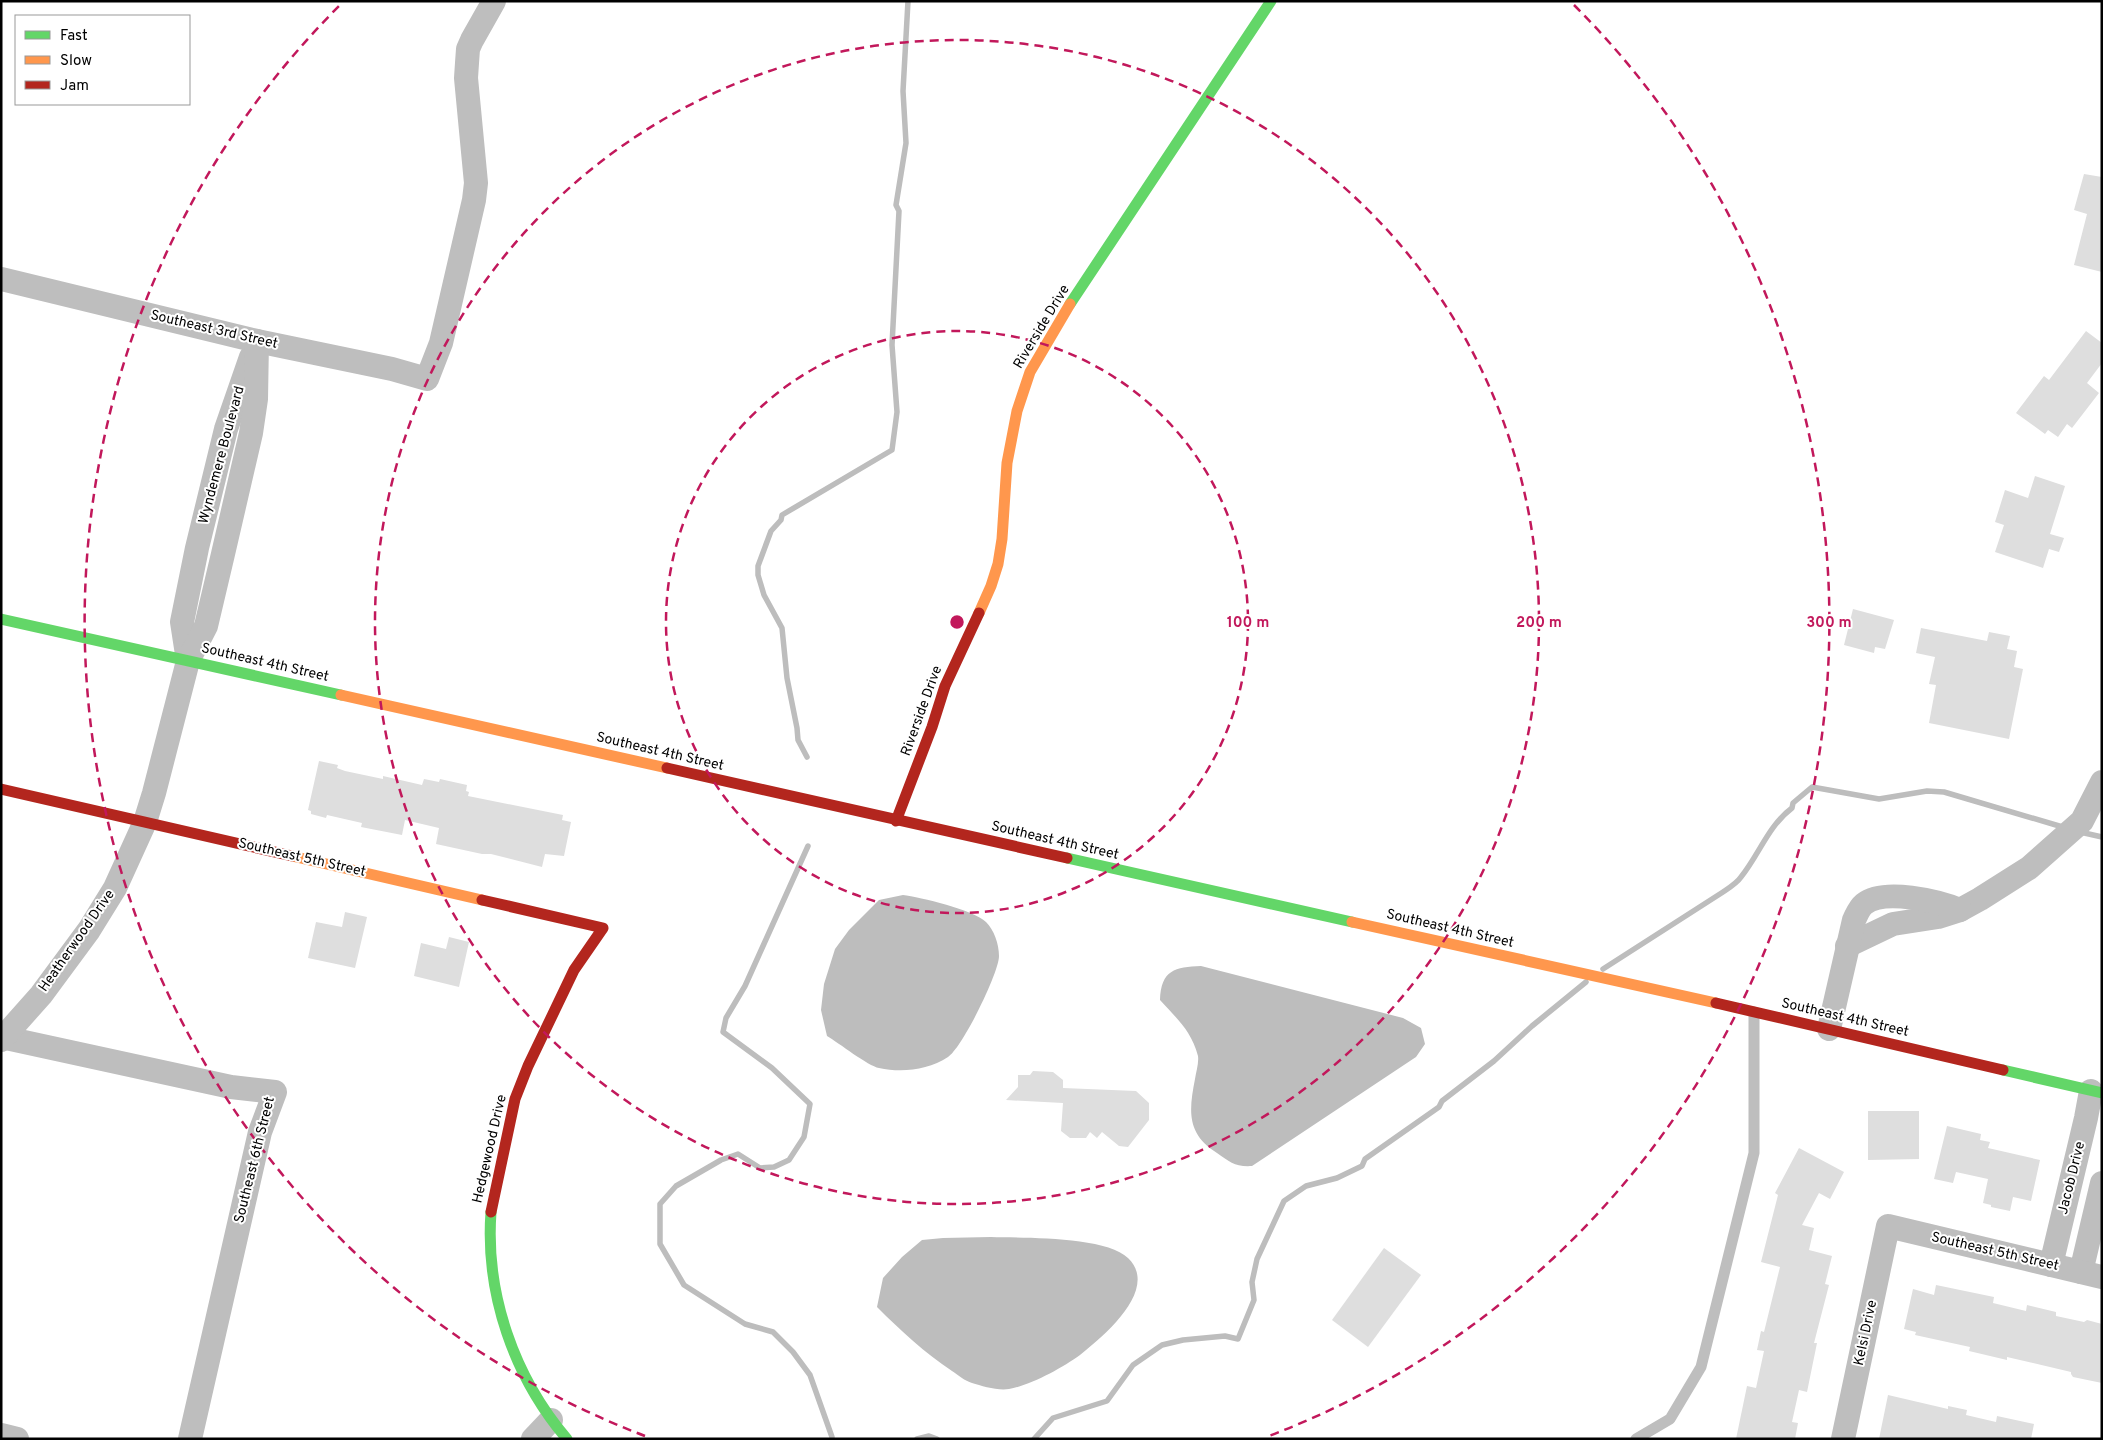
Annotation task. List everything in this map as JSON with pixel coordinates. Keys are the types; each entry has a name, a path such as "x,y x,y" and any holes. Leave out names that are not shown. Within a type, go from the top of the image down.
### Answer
{"main road":[{"name":"Riverside Drive","path":"896,821 932,727 945,686 991,586 998,564 1011,437 1016,410 1030,372 1058,324 1271,1"},
{"name":"Southeast 4th Street","path":"1,619 1754,1012 2096,1092"},
{"name":"Southeast 5th Street","path":"1,789 603,928"},
{"name":"Hedgewood Drive","path":"567,1439 551,1420 531,1389 507,1336 494,1282 490,1245 491,1213 506,1134 518,1091 574,970 603,928"}],"street":[{"name":"Southeast 3rd Street","path":"1,279 427,379 442,343 474,200 476,183 466,78 468,49 494,1"},
{"name":"Wyndemere Boulevard","path":"188,660 206,626 251,433 256,399 257,340"},
{"name":"Heatherwood Drive","path":"2,1038 41,995 89,930 115,888 144,822 154,793 188,660"},
{"path":"1847,946 1893,924 1938,917 1960,910 2029,868 2082,821 2102,782"},
{"path":"1829,1029 1847,946 1859,909 1873,899 1894,897 1926,898 1960,910"},
{"name":"Southeast 6th Street","path":"2,1038 231,1087 275,1092 260,1132 190,1439"},
{"name":"Jacob Drive","path":"2051,1265 2086,1118 2096,1092"},
{"path":"2092,1275 2102,1183"},
{"name":"Southeast 5th Street","path":"1888,1226 2092,1275"},
{"name":"Kelsi Drive","path":"1843,1439 1888,1226"},
{"path":"532,1439 551,1420"},
{"path":"1,1435 17,1439"}],"lane":[{"path":"1636,1439 1670,1419 1700,1367 1754,1153 1754,1012"}],"shaded area":[{"path":"903,895 946,905 980,917 989,925 994,933 999,956 993,978 979,1010 954,1051 948,1057 923,1068 897,1070 874,1066 827,1036 821,1010 824,984 835,949 849,930 879,900"},
{"path":"1201,966 1403,1018 1421,1028 1425,1044 1416,1057 1252,1166 1237,1165 1207,1146 1195,1129 1191,1111 1198,1056 1192,1039 1178,1019 1160,1000 1163,982 1171,972 1177,969"},
{"path":"991,1237 1043,1238 1083,1242 1117,1251 1128,1258 1136,1270 1137,1284 1133,1297 1125,1311 1102,1336 1080,1355 1046,1375 1027,1384 1009,1389 990,1388 969,1382 923,1349 877,1307 883,1278 902,1257 922,1240"}],"building":[{"path":"2084,174 2102,177 2102,272 2074,265 2087,214 2074,210"},
{"path":"2086,331 2102,343 2102,363 2087,383 2099,393 2072,428 2067,424 2058,437 2048,430 2045,434 2016,413 2044,376 2049,380"},
{"path":"2035,476 2065,486 2050,534 2064,538 2059,552 2049,549 2043,568 1995,552 2004,525 1995,522 2005,490 2028,498"},
{"path":"1853,609 1894,620 1885,649 1875,647 1874,653 1844,645"},
{"path":"1921,628 1987,641 1989,632 2010,636 2007,649 2017,651 2014,667 2023,669 2009,739 1929,723 1936,685 1929,684 1935,657 1916,653"},
{"path":"319,761 338,765 337,768 345,771 383,779 383,776 422,785 424,779 439,782 440,779 467,785 466,791 469,792 468,796 563,815 562,820 571,822 564,856 545,854 542,867 491,854 482,854 436,844 439,828 405,820 402,835 361,827 362,823 327,815 326,818 311,814 311,811 308,810"},
{"path":"345,912 367,917 355,968 308,958 316,922 342,927"},
{"path":"449,937 469,942 459,987 414,976 421,943 446,949"},
{"path":"1033,1071 1053,1072 1063,1080 1063,1088 1136,1091 1149,1103 1149,1120 1128,1147 1119,1146 1102,1132 1097,1138 1090,1132 1086,1138 1070,1138 1061,1131 1063,1103 1006,1100 1018,1087 1018,1075 1030,1075"},
{"path":"1868,1111 1919,1111 1919,1159 1868,1160"},
{"path":"1947,1126 1981,1134 1980,1140 1990,1142 1988,1148 2040,1160 2031,1201 2013,1197 2010,1211 1991,1207 1991,1205 1983,1203 1988,1179 1956,1172 1953,1183 1934,1179"},
{"path":"1799,1148 1844,1172 1830,1199 1819,1193 1802,1225 1814,1228 1809,1250 1832,1256 1825,1284 1829,1285 1814,1343 1817,1343 1807,1392 1799,1390 1792,1422 1798,1423 1795,1439 1736,1439 1747,1386 1756,1388 1764,1351 1757,1350 1761,1331 1764,1332 1780,1267 1761,1262 1778,1195 1775,1193"},
{"path":"1384,1248 1421,1275 1368,1347 1332,1320"},
{"path":"1936,1285 1994,1297 1993,1303 2026,1311 2027,1305 2056,1312 2056,1316 2102,1324 2102,1383 2073,1377 2071,1372 2007,1357 2007,1360 1969,1351 1970,1347 1915,1335 1916,1332 1904,1329 1913,1289 1934,1295"},
{"path":"1888,1395 1948,1409 1948,1406 1967,1410 1966,1415 1996,1422 1997,1416 2034,1424 2031,1439 1879,1439"}],"waterway":[{"path":"807,757 798,740 787,678 782,628 764,595 758,575 758,566 771,531 781,520 782,515 892,450 897,412 892,345 899,211 896,205 906,143 903,91 908,1"},
{"path":"1603,969 1735,883 1776,823 1792,808 1793,803 1812,787 1879,799 1927,791 1944,792 2066,828"},
{"path":"2080,832 2102,837"},
{"path":"808,846 745,986 726,1018 723,1032 772,1068 810,1104 804,1137 789,1160 774,1167 760,1168 738,1154 721,1160 676,1186 660,1204 660,1244 684,1285 745,1324 773,1332 793,1352 810,1375 832,1437"},
{"path":"1034,1439 1053,1418 1107,1401 1133,1365 1162,1345 1183,1340 1225,1336 1238,1339 1254,1300 1252,1282 1257,1259 1284,1201 1306,1186 1337,1178 1362,1166 1365,1159 1439,1107 1442,1101 1494,1061 1532,1026 1586,982"},
{"path":"917,1439 929,1436 937,1439"}],"traffic: fast":[{"path":"1070,304 1271,1"},
{"path":"1,619 341,695"},
{"path":"1067,858 1352,922"},
{"path":"2003,1070 2102,1093"},
{"path":"491,1212 490,1243 493,1273 498,1304 507,1333 518,1362 532,1389 548,1415 567,1439"}],"traffic: slow":[{"path":"979,613 998,564 1002,539 1007,463 1017,411 1030,372 1070,304"},
{"path":"341,695 667,768"},
{"path":"292,856 482,900"},
{"path":"1352,922 1716,1003"}],"traffic: jam":[{"path":"896,821 932,727 945,686 979,613"},
{"path":"667,768 1067,858"},
{"path":"1,789 292,856"},
{"path":"482,900 603,928 574,970 528,1066 515,1099 491,1212"},
{"path":"1716,1003 2003,1070"}]}
